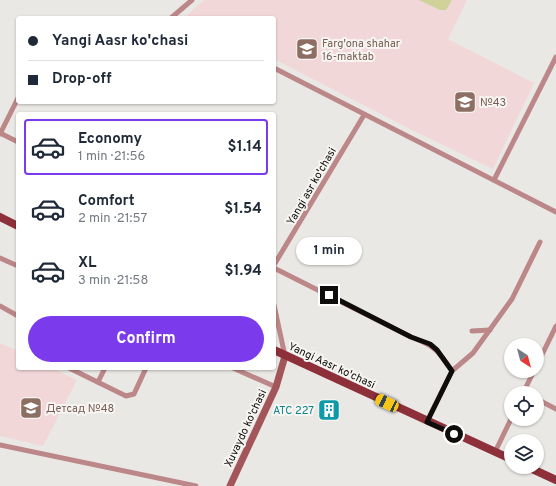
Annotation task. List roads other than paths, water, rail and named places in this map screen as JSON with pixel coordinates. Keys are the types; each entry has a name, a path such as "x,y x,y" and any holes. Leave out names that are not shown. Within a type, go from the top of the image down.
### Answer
{"main road":[{"path":"0,217 16,225"},
{"name":"Yangi Aasr ko'chasi","path":"276,351 427,422 504,456"},
{"path":"543,474 556,480"}],"street":[{"path":"174,16 192,0"},
{"path":"494,180 556,57"},
{"path":"276,69 556,212"},
{"path":"16,102 0,134 16,141"},
{"name":"Yangi asr ko'chasi","path":"276,264 364,115"},
{"path":"427,422 452,371 473,353 512,299 540,242"},
{"path":"0,258 16,265"},
{"path":"276,268 411,337 430,344 437,350 452,371"},
{"path":"0,306 16,315"},
{"path":"276,314 285,356"},
{"path":"544,351 556,326"},
{"path":"472,331 490,330"},
{"name":"Xuvaydo ko'chasi","path":"230,486 276,387 285,356"},
{"path":"73,370 126,396 134,394 145,370"},
{"path":"98,382 104,370"},
{"path":"238,370 276,387"},
{"path":"544,403 556,409"},
{"path":"495,452 508,426"},
{"path":"0,445 196,486"}],"place":[{"name":"Farg'ona shahar 16-maktab","path":"307,49"},
{"name":"№43","path":"465,102"},
{"name":"Детсад №48","path":"31,408"},
{"name":"АТС 227","path":"329,410"}]}
